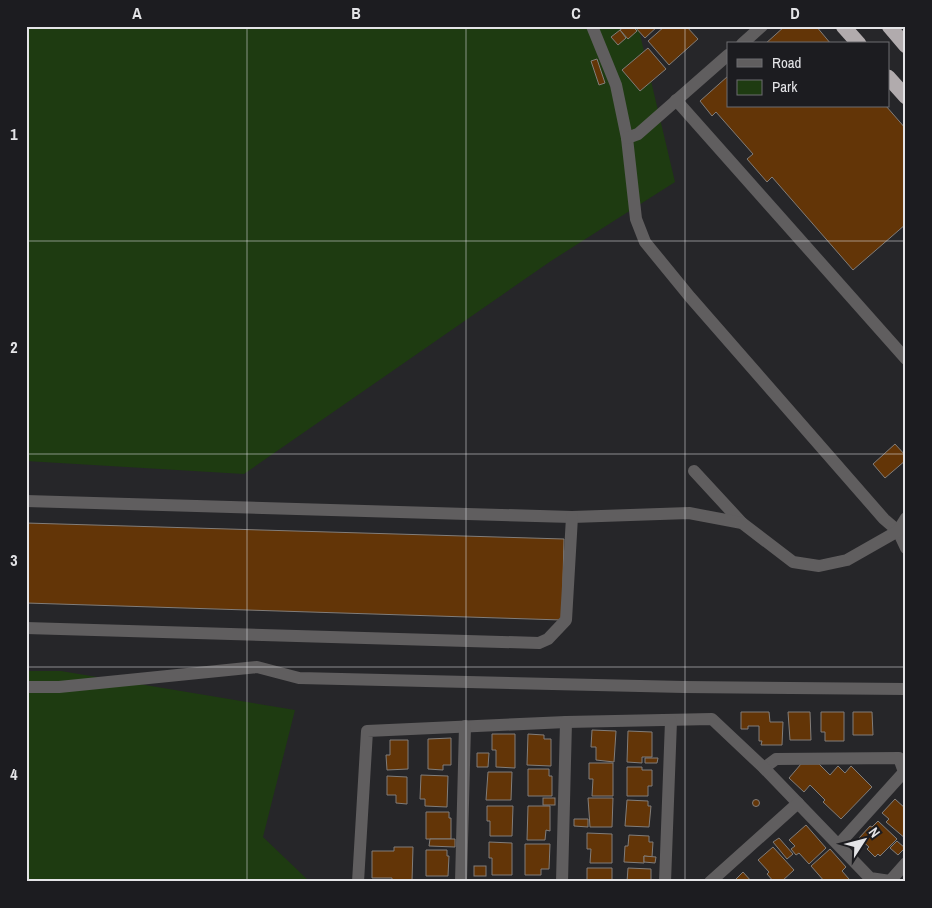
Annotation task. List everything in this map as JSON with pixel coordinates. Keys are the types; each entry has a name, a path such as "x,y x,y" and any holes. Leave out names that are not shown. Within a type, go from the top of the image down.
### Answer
{"highway":[{"path":"844,26 857,42"},
{"path":"889,26 906,46"},
{"path":"890,79 906,97"}],"street":[{"path":"592,26 616,85 627,138 636,219 645,242 690,297 877,511 898,531 906,548"},
{"path":"744,42 762,26"},
{"path":"627,138 638,134 727,56"},
{"path":"676,100 906,359"},
{"path":"694,471 742,523 793,562 819,566 847,560 898,531 906,518"},
{"path":"26,501 572,517 689,512 742,523"},
{"path":"26,628 539,643 548,639 566,620 572,517"},
{"path":"26,687 59,688 257,667 299,678 674,687 906,689"},
{"path":"358,882 367,731 566,722 712,719 764,768 839,844 867,880 890,881 906,864"},
{"path":"665,882 671,721"},
{"path":"562,882 566,722"},
{"path":"462,882 464,726"},
{"path":"764,768 776,759 899,758 904,772 839,844"},
{"path":"710,882 798,803"}],"green space":[{"path":"26,26 638,26 675,182 551,261 244,474 26,461"},
{"path":"26,671 61,671 295,710 263,837 310,882 26,882"}],"building":[{"path":"625,26 632,26 637,31 628,39 620,30"},
{"path":"634,26 658,26 645,38"},
{"path":"665,26 686,26 698,39 669,65 648,41"},
{"path":"785,26 816,26 829,42 767,42"},
{"path":"620,30 626,38 618,45 611,37"},
{"path":"648,48 666,69 640,91 622,70"},
{"path":"597,59 605,83 599,85 591,61"},
{"path":"727,77 727,108 888,108 906,129 906,224 853,270 772,177 767,182 747,159 753,154 716,112 712,116 700,101"},
{"path":"895,444 906,456 906,460 885,478 873,464"},
{"path":"26,523 564,539 562,620 26,603"},
{"path":"741,712 769,712 770,722 783,722 782,745 761,745 762,741 759,741 759,726 748,726 748,729 741,729"},
{"path":"788,712 810,712 811,740 790,740"},
{"path":"821,712 844,712 844,741 825,741 825,732 821,732"},
{"path":"853,712 872,712 873,735 853,735"},
{"path":"592,730 616,731 614,762 596,760 596,747 591,747"},
{"path":"628,731 652,732 652,757 642,757 642,763 627,762"},
{"path":"492,734 515,734 515,768 496,767 496,750 492,750"},
{"path":"528,734 544,735 544,739 551,739 551,766 527,765"},
{"path":"451,738 451,765 443,765 443,770 428,769 428,739"},
{"path":"390,740 408,740 408,769 387,770 386,755 390,755"},
{"path":"477,753 489,753 488,767 477,767"},
{"path":"645,758 658,758 657,763 645,763"},
{"path":"589,763 613,763 613,796 592,796 593,779 589,779"},
{"path":"801,764 819,764 830,775 838,766 845,773 851,766 872,787 841,819 823,802 825,800 810,785 804,792 789,778"},
{"path":"627,767 642,767 642,770 652,770 652,786 648,786 648,796 627,796"},
{"path":"528,769 549,769 549,776 552,776 552,796 528,796"},
{"path":"488,772 512,772 511,800 486,800"},
{"path":"421,775 448,776 447,807 425,806 425,799 420,799"},
{"path":"387,776 407,777 407,804 396,803 396,795 387,795"},
{"path":"543,798 555,798 555,805 543,805"},
{"path":"588,798 613,798 612,827 590,827"},
{"path":"756,799 760,803 756,807 752,803"},
{"path":"895,799 906,809 906,839 886,822 889,819 882,813"},
{"path":"627,800 648,801 648,806 651,806 649,827 625,826"},
{"path":"487,806 513,806 512,836 490,836"},
{"path":"528,806 550,806 550,831 546,830 545,840 527,840"},
{"path":"426,812 449,812 449,818 451,818 451,839 426,839"},
{"path":"574,819 588,819 588,827 574,826"},
{"path":"878,821 897,839 880,856 878,854 875,857 867,849 869,847 859,838 870,826 872,827"},
{"path":"806,825 826,848 809,864 799,853 796,855 791,849 795,846 789,840"},
{"path":"587,833 612,834 612,863 590,863 591,849 587,849"},
{"path":"629,835 649,836 649,842 653,842 652,857 644,856 644,863 624,862 625,846 628,846"},
{"path":"779,838 793,854 787,859 773,842"},
{"path":"430,839 455,839 455,847 429,846"},
{"path":"897,841 905,848 898,855 890,848"},
{"path":"489,842 512,843 512,875 492,875 492,858 489,858"},
{"path":"525,844 550,844 549,869 541,869 541,875 525,875"},
{"path":"394,847 413,847 412,881 372,878 372,851 394,851"},
{"path":"773,847 794,870 781,882 774,882 767,874 769,872 758,860"},
{"path":"830,849 846,867 842,871 849,879 845,882 825,882 811,866"},
{"path":"426,850 447,850 447,856 449,856 448,876 426,876"},
{"path":"644,856 656,857 655,863 644,862"},
{"path":"474,866 486,866 486,876 474,876"},
{"path":"587,868 612,868 612,882 587,881"},
{"path":"628,868 651,869 651,882 627,882"},
{"path":"743,872 752,882 733,882"}]}
